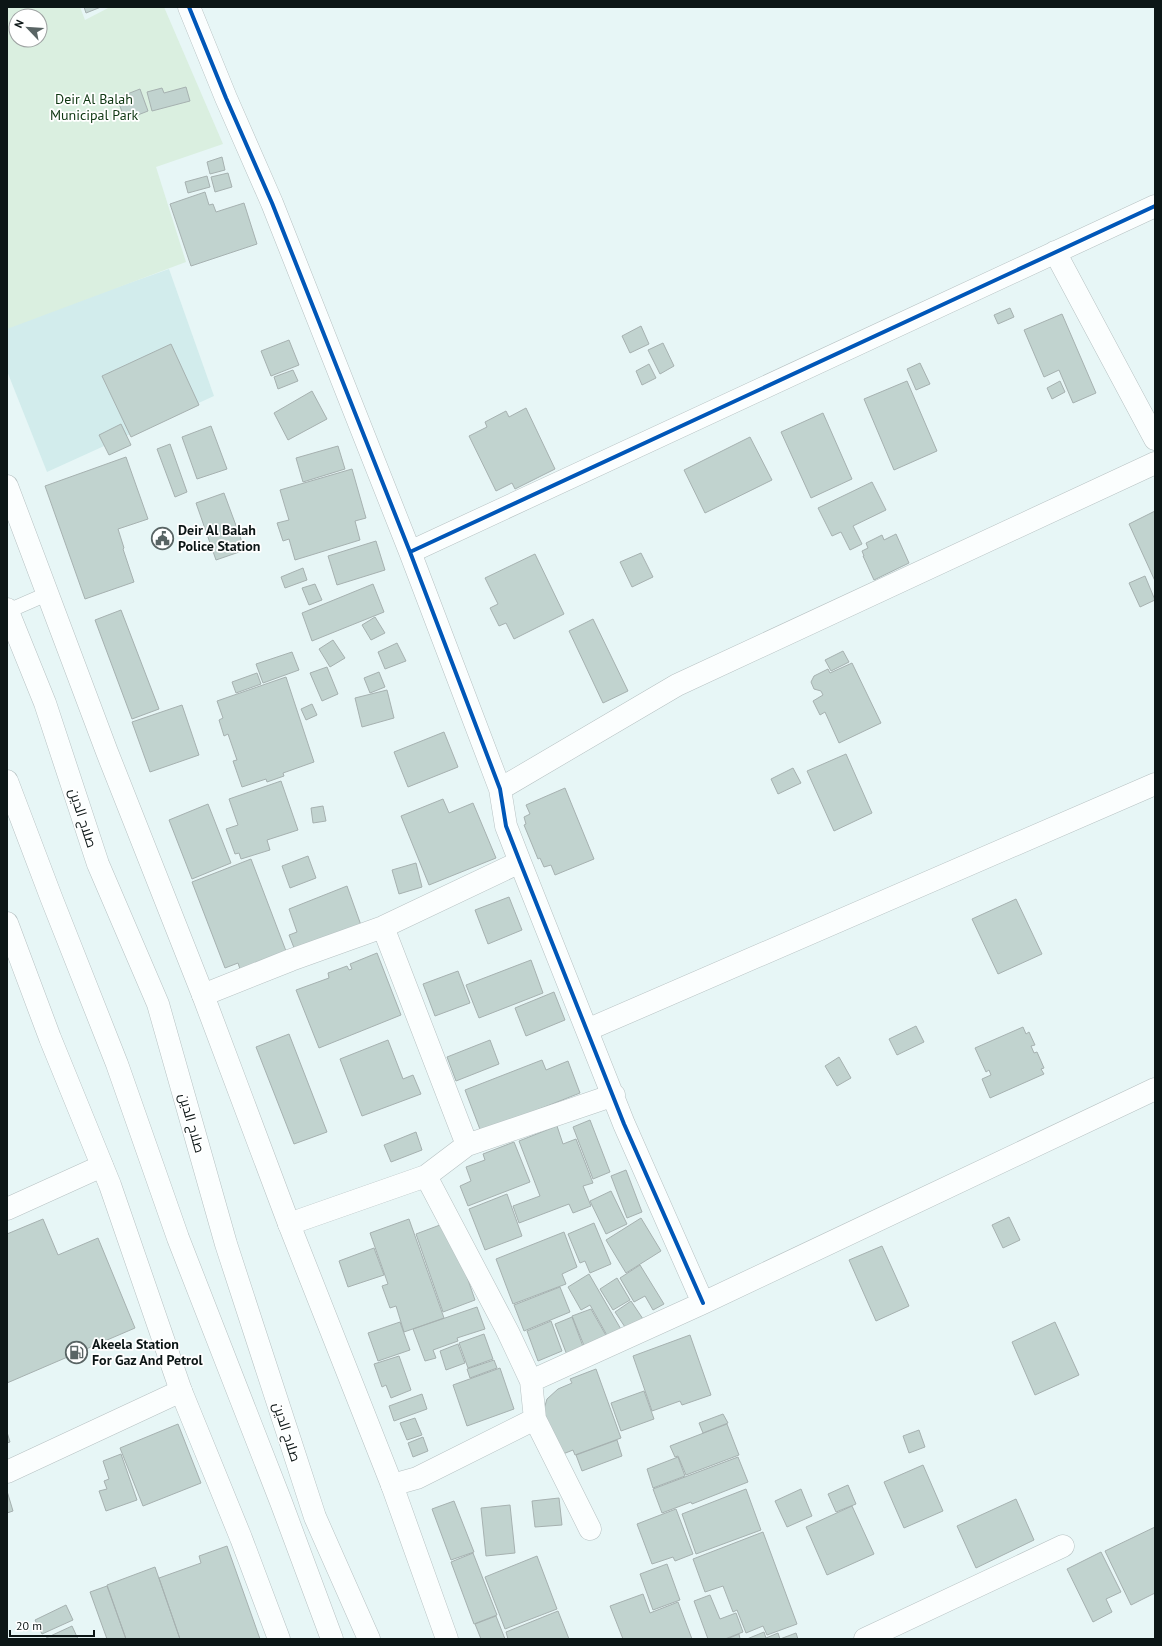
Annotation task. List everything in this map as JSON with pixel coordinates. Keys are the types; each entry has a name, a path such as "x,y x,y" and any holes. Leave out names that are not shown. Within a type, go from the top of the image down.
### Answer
{"main road":[{"path":"189,7 226,98 272,203 410,552 500,789 506,826 520,862 614,1095 624,1124 703,1303"},
{"path":"410,552 1155,206"},
{"path":"1055,252 1155,439"},
{"path":"500,789 677,685 1155,463"},
{"path":"7,486 107,752 392,1486 447,1639"},
{"name":"صلاح الدين","path":"8,610 45,702 98,864 158,1004 226,1244 315,1517 369,1639"},
{"name":"صلاح الدين","path":"7,781 117,1064 178,1238 281,1502 332,1639"},
{"path":"587,1030 1155,784"},
{"path":"203,996 290,960 383,927 520,862"},
{"path":"8,926 50,1038 102,1166 181,1391 241,1538 279,1639"},
{"path":"383,927 467,1145"},
{"path":"531,1381 703,1303 1155,1089"},
{"path":"289,1224 426,1176 467,1145 614,1095"},
{"path":"7,1209 102,1166"},
{"path":"426,1176 508,1332 531,1381 535,1419 590,1529"},
{"path":"7,1472 181,1391"},
{"path":"392,1486 417,1478 535,1419"},
{"path":"865,1639 1063,1546"}],"lane":[{"path":"8,610 48,594"}],"shaded area":[{"path":"169,269 214,396 47,472 7,371 7,326"}],"green space":[{"name":"Deir Al Balah Municipal Park","path":"7,7 80,7 85,20 110,7 164,7 223,144 156,167 186,262 7,329"}],"building":[{"path":"84,7 101,7 86,13"},
{"path":"186,87 190,101 152,111 147,92 162,88 164,93"},
{"path":"140,89 148,111 125,120 117,98"},
{"path":"222,157 225,170 210,174 207,162"},
{"path":"228,173 232,187 215,192 211,177"},
{"path":"207,176 210,187 188,193 185,182"},
{"path":"205,192 209,205 213,204 216,212 244,203 257,244 191,266 170,204"},
{"path":"1010,308 1014,317 998,324 994,315"},
{"path":"1062,314 1096,393 1073,403 1059,370 1044,377 1024,330"},
{"path":"641,326 649,344 630,353 622,336"},
{"path":"289,340 299,365 271,376 261,351"},
{"path":"663,343 674,366 660,374 648,350"},
{"path":"171,344 199,405 131,437 102,376"},
{"path":"920,363 930,384 916,390 907,369"},
{"path":"649,364 656,378 642,385 636,371"},
{"path":"293,370 298,381 278,389 274,377"},
{"path":"907,381 937,451 894,470 864,399"},
{"path":"1060,381 1065,392 1052,399 1047,388"},
{"path":"312,391 327,419 288,440 274,413"},
{"path":"526,408 555,469 515,489 512,483 496,491 469,436 487,427 485,422 506,411 509,417"},
{"path":"823,413 852,479 811,498 781,432"},
{"path":"121,424 131,445 109,455 99,435"},
{"path":"211,426 227,469 197,479 182,437"},
{"path":"750,437 772,480 705,513 684,470"},
{"path":"170,444 187,492 175,497 157,449"},
{"path":"338,446 345,469 303,482 296,458"},
{"path":"126,457 148,519 118,529 134,582 85,599 45,486"},
{"path":"352,469 366,518 355,521 360,540 295,560 289,539 283,541 277,523 289,520 280,490"},
{"path":"872,482 886,510 853,526 862,544 850,550 841,532 832,536 818,508"},
{"path":"224,493 245,550 216,560 196,503"},
{"path":"1155,511 1155,581 1129,524"},
{"path":"896,534 909,563 874,580 862,551 868,548 866,543 882,535 884,540"},
{"path":"376,541 385,570 337,585 328,556"},
{"path":"641,553 653,577 632,587 620,562"},
{"path":"535,554 564,614 514,639 506,623 499,626 490,608 498,604 485,578"},
{"path":"303,568 307,580 285,588 281,577"},
{"path":"1145,576 1155,600 1140,607 1129,583"},
{"path":"315,584 322,600 309,605 302,588"},
{"path":"373,584 384,612 312,641 302,613"},
{"path":"121,610 159,709 132,719 95,620"},
{"path":"375,617 385,633 371,640 362,625"},
{"path":"593,619 628,691 603,703 569,631"},
{"path":"333,640 345,658 330,667 319,649"},
{"path":"397,643 406,661 385,669 378,652"},
{"path":"843,651 849,662 831,671 825,660"},
{"path":"292,652 299,670 263,683 256,664"},
{"path":"852,663 881,723 839,743 825,712 820,715 813,701 823,695 821,691 814,689 811,682 814,676 828,669 830,673"},
{"path":"327,667 338,694 322,701 310,673"},
{"path":"379,672 385,687 370,693 364,678"},
{"path":"257,673 261,684 236,693 232,682"},
{"path":"286,677 314,762 283,773 284,776 267,782 266,779 242,787 233,761 237,760 228,734 224,736 219,720 223,718 217,701"},
{"path":"387,690 394,718 362,727 355,698"},
{"path":"312,704 317,715 306,720 301,709"},
{"path":"182,705 199,755 150,772 132,722"},
{"path":"444,732 458,767 408,787 394,752"},
{"path":"846,754 872,813 834,831 807,771"},
{"path":"793,768 801,783 778,794 771,779"},
{"path":"281,781 298,830 267,840 270,850 241,859 239,853 235,854 226,829 238,825 229,799"},
{"path":"565,788 594,859 555,875 551,865 544,867 540,858 538,859 524,825 526,824 524,817 530,814 526,805"},
{"path":"443,799 449,813 473,803 496,858 429,885 401,816"},
{"path":"208,804 231,863 192,879 169,820"},
{"path":"323,806 326,821 313,823 311,808"},
{"path":"308,856 316,878 290,888 282,866"},
{"path":"251,859 286,951 240,969 238,963 225,968 192,882"},
{"path":"416,863 422,887 399,894 392,870"},
{"path":"347,886 362,928 296,953 289,935 297,932 289,909"},
{"path":"509,897 522,930 488,944 475,910"},
{"path":"1016,899 1042,954 998,974 972,919"},
{"path":"377,953 401,1015 319,1048 296,990 329,978 328,973 347,966 349,970 352,969 350,964"},
{"path":"531,960 543,993 479,1018 466,985"},
{"path":"458,971 470,1003 435,1016 423,984"},
{"path":"554,992 565,1020 526,1036 515,1008"},
{"path":"916,1026 924,1042 897,1055 889,1039"},
{"path":"1023,1027 1026,1034 1029,1032 1035,1045 1031,1046 1034,1053 1037,1052 1044,1068 1041,1069 1044,1074 990,1098 982,1079 991,1075 989,1070 986,1072 975,1048"},
{"path":"289,1034 327,1132 294,1144 256,1047"},
{"path":"388,1040 403,1079 413,1075 421,1094 362,1116 340,1059"},
{"path":"490,1040 499,1064 456,1081 447,1057"},
{"path":"839,1057 851,1078 837,1086 825,1066"},
{"path":"542,1060 546,1070 568,1061 580,1093 481,1132 465,1090"},
{"path":"590,1120 610,1172 593,1179 573,1127"},
{"path":"557,1126 563,1144 576,1139 593,1183 583,1186 591,1206 573,1213 569,1204 519,1223 513,1206 540,1196 519,1141"},
{"path":"416,1132 422,1150 391,1162 384,1145"},
{"path":"514,1142 530,1182 468,1206 460,1186 471,1181 466,1167 485,1160 483,1154"},
{"path":"626,1170 642,1212 627,1218 611,1176"},
{"path":"611,1191 627,1224 606,1234 590,1201"},
{"path":"507,1194 522,1236 485,1250 469,1209"},
{"path":"1009,1217 1020,1240 1003,1248 992,1225"},
{"path":"641,1218 661,1251 626,1273 606,1240"},
{"path":"43,1219 58,1255 98,1238 135,1328 7,1383 7,1234"},
{"path":"409,1219 444,1318 404,1332 396,1306 390,1308 382,1286 388,1284 370,1233"},
{"path":"448,1222 475,1300 443,1312 416,1234"},
{"path":"594,1223 611,1264 590,1273 585,1261 580,1263 568,1234"},
{"path":"564,1232 577,1267 562,1274 566,1284 513,1304 496,1259"},
{"path":"882,1246 909,1306 876,1321 849,1260"},
{"path":"374,1248 384,1275 348,1287 339,1261"},
{"path":"640,1265 664,1304 653,1310 645,1296 634,1302 620,1278"},
{"path":"589,1274 622,1331 609,1339 590,1305 581,1310 568,1287"},
{"path":"617,1278 630,1300 613,1310 600,1289"},
{"path":"560,1287 570,1312 524,1331 514,1305"},
{"path":"631,1301 643,1319 627,1330 615,1312"},
{"path":"477,1307 485,1329 457,1338 458,1341 433,1350 436,1358 425,1361 413,1329"},
{"path":"591,1309 608,1339 585,1348 572,1316"},
{"path":"572,1317 584,1349 567,1355 555,1324"},
{"path":"551,1321 562,1351 538,1361 527,1331"},
{"path":"400,1322 410,1350 378,1361 368,1333"},
{"path":"1055,1322 1079,1375 1035,1395 1012,1342"},
{"path":"484,1334 493,1359 468,1368 459,1343"},
{"path":"690,1335 711,1395 682,1405 680,1401 652,1411 633,1356"},
{"path":"458,1344 465,1363 446,1370 440,1351"},
{"path":"399,1356 411,1390 391,1398 386,1385 382,1387 374,1364"},
{"path":"494,1360 497,1368 470,1378 467,1369"},
{"path":"500,1368 514,1409 467,1426 453,1385"},
{"path":"596,1369 621,1438 575,1455 573,1450 558,1456 544,1419 544,1409 547,1399 558,1389 572,1383 570,1379"},
{"path":"644,1391 654,1419 621,1431 611,1403"},
{"path":"422,1394 427,1409 394,1421 389,1406"},
{"path":"723,1414 728,1423 703,1433 699,1423"},
{"path":"415,1418 422,1435 407,1440 400,1423"},
{"path":"178,1424 201,1483 143,1506 120,1448"},
{"path":"727,1424 739,1455 686,1475 678,1456 675,1457 670,1446"},
{"path":"919,1430 925,1447 909,1453 903,1436"},
{"path":"7,1432 10,1442 7,1443"},
{"path":"423,1437 428,1451 413,1457 408,1443"},
{"path":"617,1440 622,1456 582,1471 576,1455"},
{"path":"121,1454 137,1500 106,1511 99,1491 107,1489 104,1481 109,1479 103,1461"},
{"path":"678,1457 685,1476 653,1488 647,1469"},
{"path":"738,1457 748,1482 692,1504 691,1502 662,1513 653,1489"},
{"path":"923,1465 943,1511 904,1528 884,1482"},
{"path":"848,1485 856,1504 836,1512 828,1494"},
{"path":"746,1489 761,1530 696,1554 682,1514"},
{"path":"801,1489 812,1516 787,1527 775,1501"},
{"path":"7,1491 13,1511 7,1513"},
{"path":"559,1498 562,1525 535,1527 532,1501"},
{"path":"1016,1499 1034,1540 976,1568 957,1526"},
{"path":"454,1501 474,1552 451,1560 432,1509"},
{"path":"510,1505 515,1553 486,1556 481,1508"},
{"path":"852,1506 874,1554 827,1575 806,1527"},
{"path":"676,1509 693,1554 675,1561 673,1557 652,1564 637,1524"},
{"path":"1155,1527 1155,1593 1131,1605 1105,1551"},
{"path":"763,1532 797,1624 767,1635 763,1626 746,1633 737,1610 733,1612 723,1586 705,1592 693,1559"},
{"path":"227,1546 260,1639 180,1639 159,1578 201,1563 199,1556"},
{"path":"1101,1552 1121,1592 1106,1599 1112,1612 1093,1622 1067,1569"},
{"path":"473,1553 497,1615 474,1624 451,1562"},
{"path":"537,1556 557,1609 505,1629 485,1577"},
{"path":"667,1564 680,1600 653,1610 640,1574"},
{"path":"155,1567 180,1639 126,1639 107,1585"},
{"path":"107,1586 126,1639 107,1639 90,1592"},
{"path":"643,1594 650,1613 678,1602 692,1639 623,1639 610,1606"},
{"path":"710,1595 720,1619 736,1613 743,1632 725,1639 708,1639 694,1601"},
{"path":"66,1605 73,1620 42,1634 35,1620"},
{"path":"558,1611 569,1639 508,1639 506,1632"},
{"path":"496,1616 505,1639 481,1639 475,1624"},
{"path":"72,1626 78,1639 46,1639 46,1638"},
{"path":"764,1632 766,1638 778,1633 780,1639 747,1639"},
{"path":"796,1633 798,1639 780,1639"},
{"path":"739,1634 740,1639 727,1639"}],"cycle path":[{"path":"189,7 226,98 272,203 410,552 500,789 506,826 520,862 624,1124 703,1303"},
{"path":"410,552 1155,206"}],"place":[{"name":"Deir Al Balah Police Station","path":"163,538"},
{"name":"Akeela Station For Gaz And Petrol","path":"76,1352"}]}
